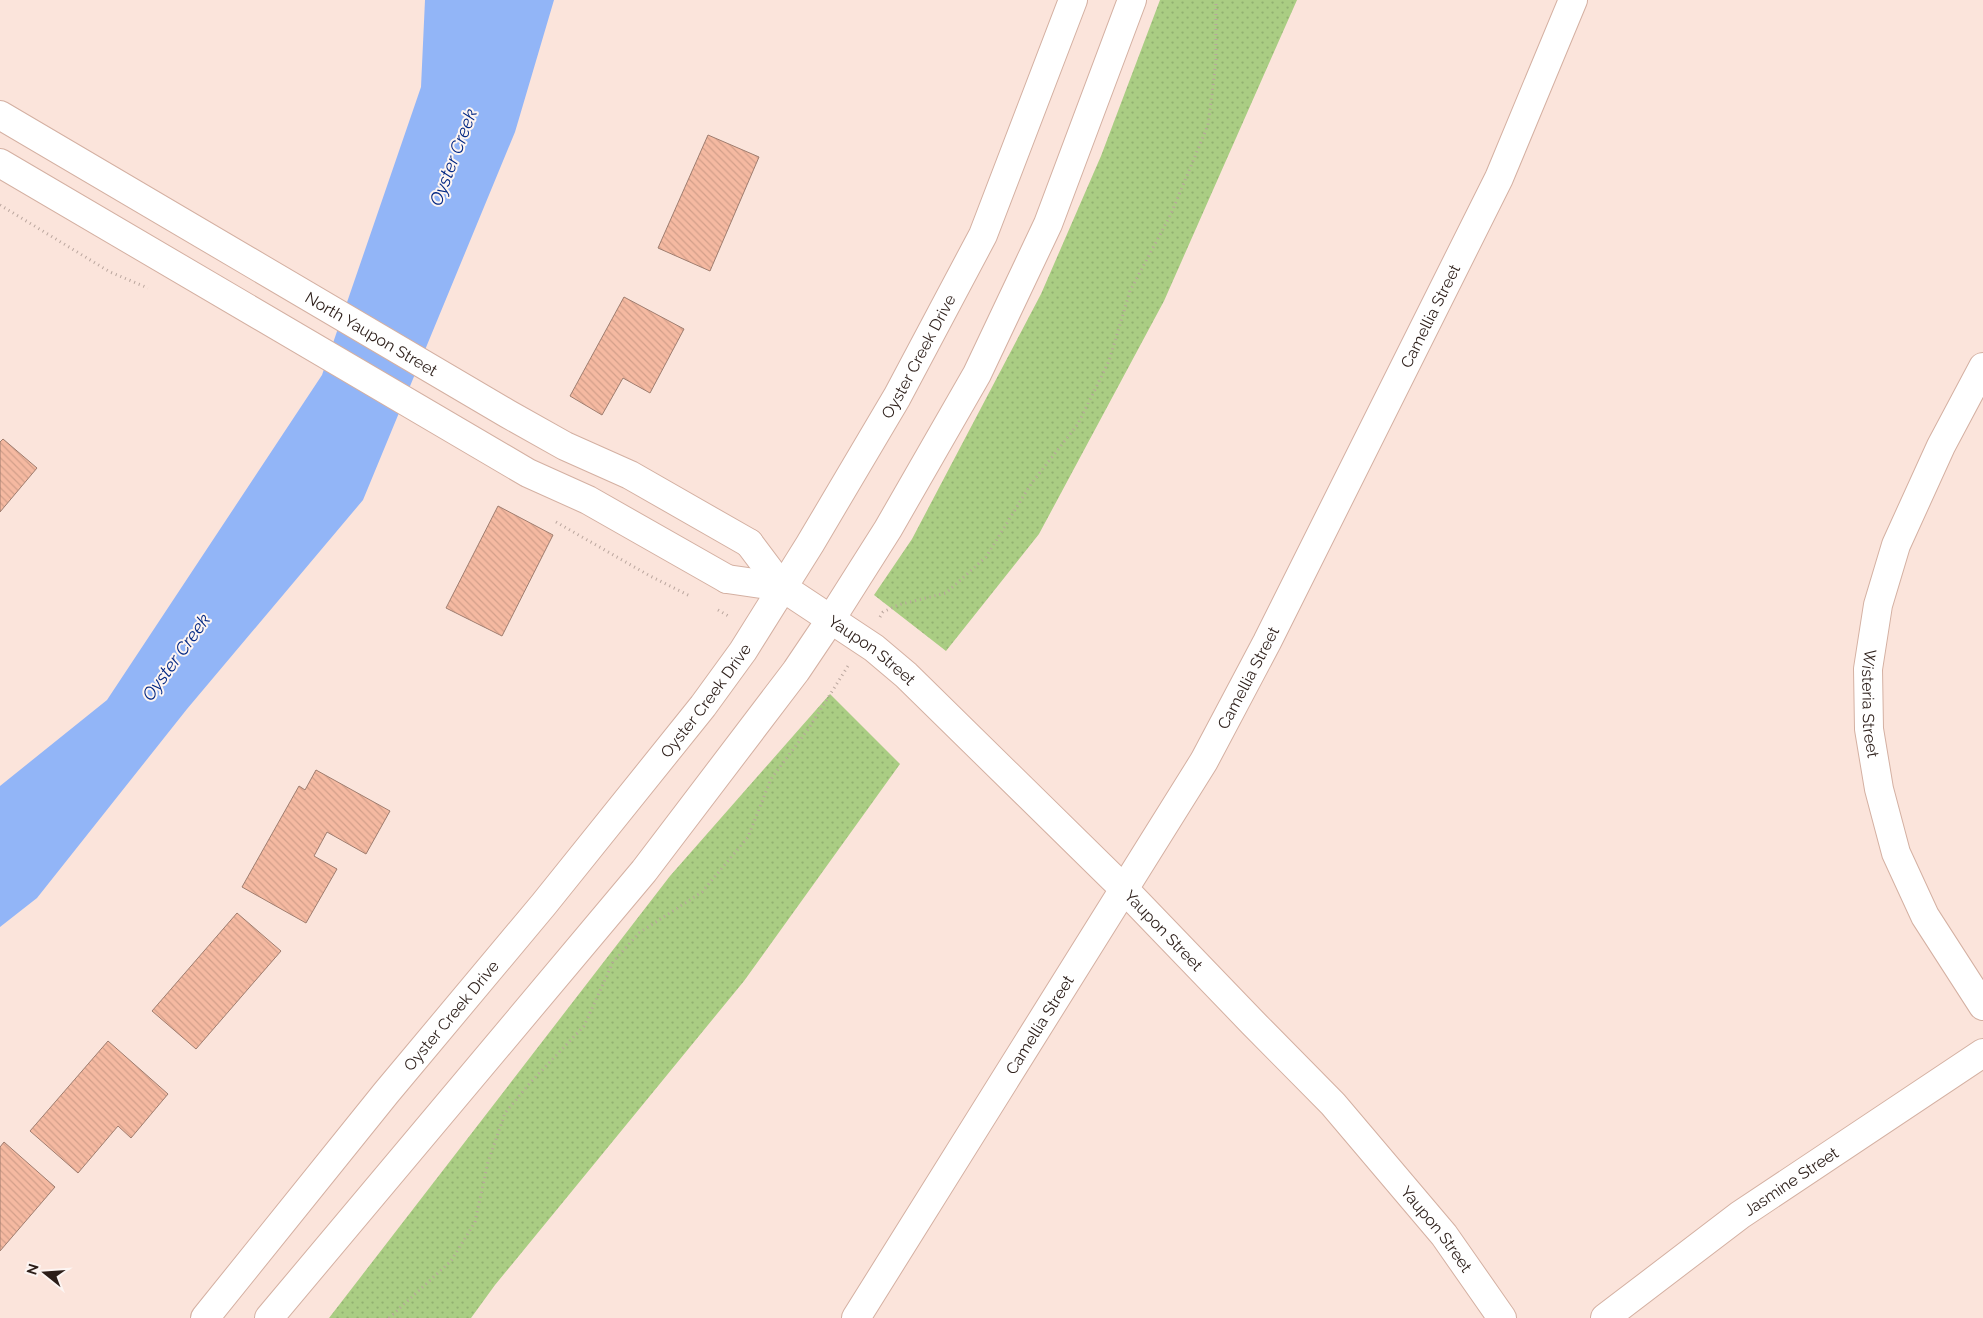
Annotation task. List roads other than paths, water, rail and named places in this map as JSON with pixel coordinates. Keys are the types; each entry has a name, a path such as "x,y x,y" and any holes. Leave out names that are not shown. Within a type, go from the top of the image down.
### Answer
{"main road":[{"name":"Oyster Creek Drive","path":"205,1318 386,1093 544,904 696,714 743,651 810,544 898,396 983,236 1073,0"},
{"path":"269,1318 644,871 796,671 831,619 888,529 976,374 1048,224 1132,0"},
{"name":"Camellia Street","path":"856,1318 1204,761 1267,642 1499,178 1573,0"},
{"name":"North Yaupon Street","path":"0,115 508,414 565,446 630,475 749,542"},
{"name":"Yaupon Street","path":"0,163 528,473 588,500 728,579 782,587"},
{"name":"Wisteria Street","path":"1983,367 1941,446 1896,545 1878,605 1868,669 1869,729 1879,789 1896,853 1925,916 1983,1006"},
{"name":"Yaupon Street","path":"749,542 782,587 864,641 906,675 1124,889 1333,1104 1444,1235 1502,1318"},
{"name":"Jasmine Street","path":"1605,1318 1740,1215 1983,1053"}],"water":[{"name":"Oyster Creek","path":"425,0 554,0 515,132 363,500 187,709 37,898 0,927 0,786 107,700 322,375 421,87"}]}
